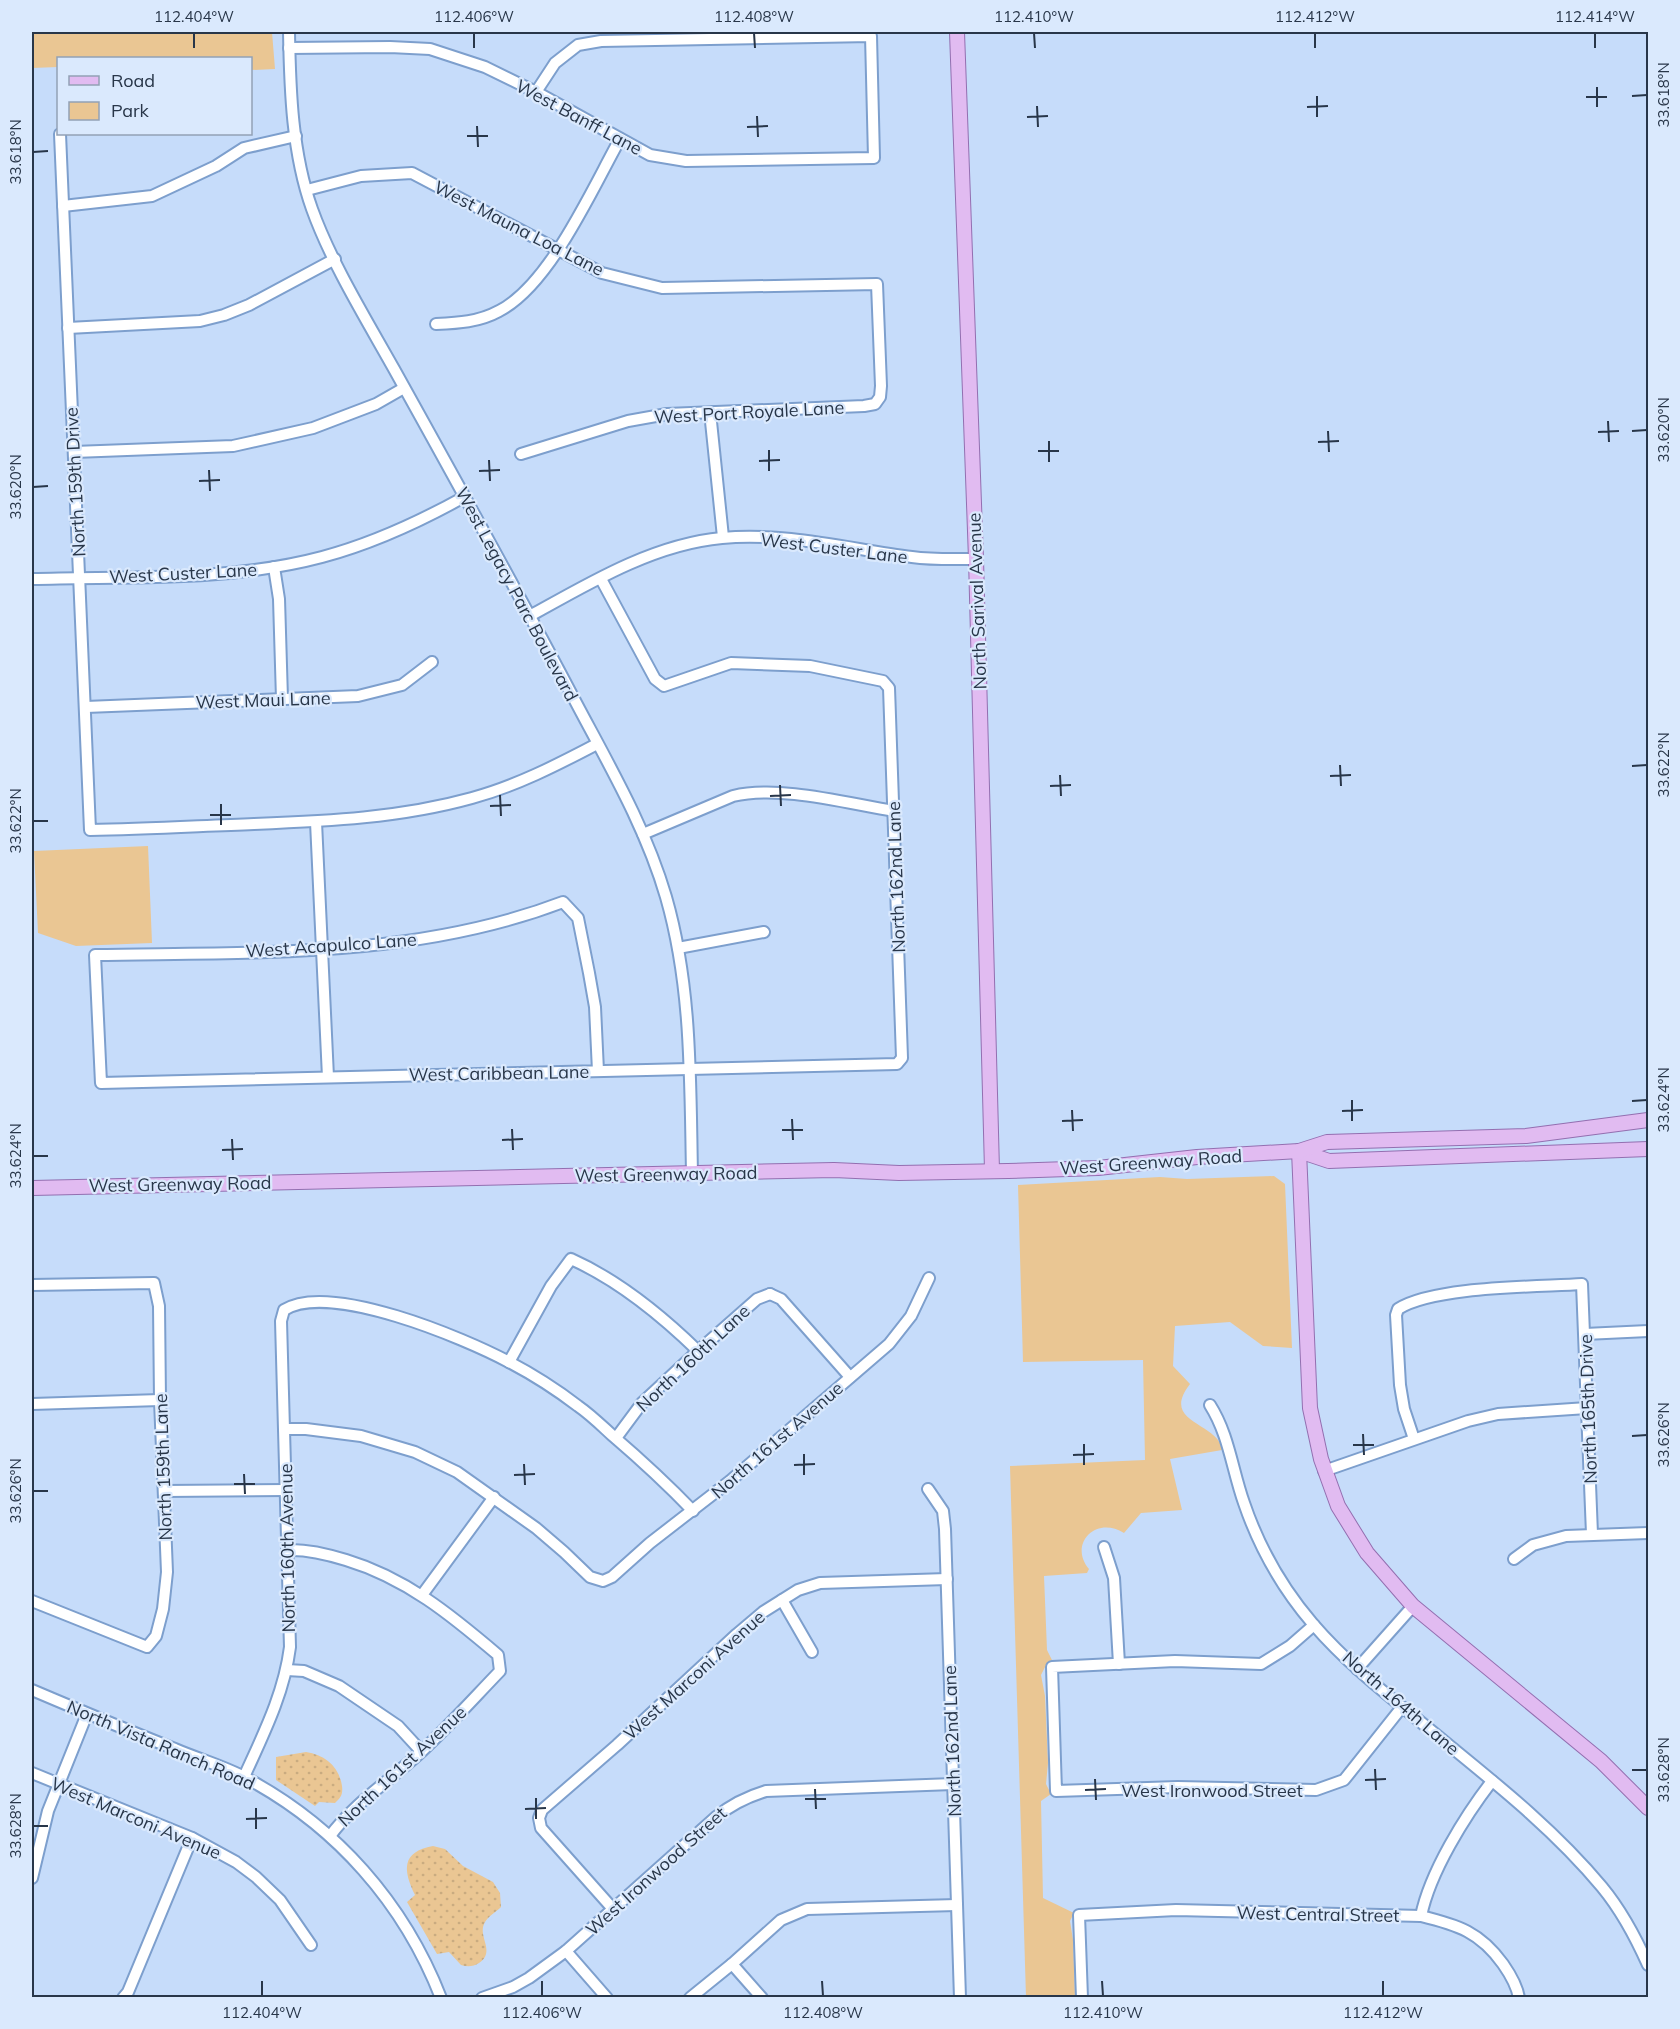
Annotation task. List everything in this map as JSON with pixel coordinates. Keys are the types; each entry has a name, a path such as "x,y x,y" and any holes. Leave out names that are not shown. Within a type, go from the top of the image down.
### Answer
{"main road":[{"name":"North Sarival Avenue","path":"957,32 976,559 993,1170"},
{"name":"West Greenway Road","path":"32,1188 692,1173 1098,1168 1197,1157 1299,1151 1327,1142 1526,1136 1648,1120"},
{"name":"West Greenway Road","path":"1299,1151 1329,1161 1648,1149"},
{"path":"1299,1151 1308,1387 1316,1441 1324,1471 1338,1506 1367,1553 1413,1606 1601,1761 1648,1808"}],"street":[{"name":"West Legacy Parc Boulevard","path":"289,32 296,136 311,208 335,259 404,388 619,783 643,834 666,896 686,998 692,1173"},
{"name":"West Banff Lane","path":"289,48 430,49 485,68 536,92 650,155 686,161 874,158 871,36 724,35"},
{"path":"536,92 555,63 578,45 601,41 724,35"},
{"name":"North 159th Drive","path":"60,135 90,830 316,822"},
{"path":"63,206 152,196 216,166 244,148 296,136"},
{"path":"436,324 472,322 500,311 529,288 558,251 620,140"},
{"name":"West Mauna Loa Lane","path":"307,190 361,176 412,172 602,273 662,288 877,284 881,386 880,397 875,404"},
{"path":"68,328 200,321 224,315 249,306 335,259"},
{"path":"74,452 233,446 313,428 376,404 404,388"},
{"name":"West Port Royale Lane","path":"520,454 628,421 666,414 875,404"},
{"path":"710,412 723,537"},
{"name":"West Custer Lane","path":"32,579 221,574 274,567 367,544 464,497"},
{"name":"West Custer Lane","path":"530,616 647,556 723,537 785,539 913,558 976,559"},
{"path":"274,567 279,599 282,699"},
{"name":"North 162nd Lane","path":"601,579 655,679 664,686 731,663 810,666 883,681 889,688 902,1058 897,1064"},
{"name":"West Maui Lane","path":"86,707 358,696 402,684 432,662"},
{"path":"328,1077 316,822 425,810 473,798 525,780 597,744"},
{"path":"643,834 733,796 748,792 779,792 894,811"},
{"name":"West Acapulco Lane","path":"101,1083 95,955 321,950 394,943 429,938 527,915 563,902 578,918 590,973 597,1030 598,1071"},
{"path":"678,948 764,932"},
{"name":"West Caribbean Lane","path":"101,1083 897,1064"},
{"path":"693,1511 660,1476 579,1406 509,1362 550,1286 571,1259 591,1268 654,1312 698,1351"},
{"name":"North 161st Avenue","path":"494,1497 555,1544 590,1577 603,1581 612,1577 650,1543 739,1474 899,1333 917,1305 929,1278"},
{"name":"North 159th Lane","path":"32,1285 154,1283 159,1306 160,1400 167,1572 156,1636 147,1647 32,1601"},
{"name":"North 165th Drive","path":"1414,1439 1404,1409 1400,1385 1396,1315 1398,1309 1429,1298 1457,1292 1582,1284 1593,1534"},
{"name":"North 160th Lane","path":"616,1438 642,1403 770,1289 850,1377"},
{"name":"North 160th Avenue","path":"244,1777 277,1702 287,1670 290,1647 281,1321 284,1310 293,1304 334,1303 385,1311 509,1362"},
{"path":"1585,1334 1648,1331"},
{"path":"32,1404 160,1400"},
{"name":"North 164th Lane","path":"1210,1405 1220,1421 1244,1502 1261,1544 1283,1585 1314,1625 1357,1669 1560,1840 1603,1888 1636,1939 1648,1965"},
{"path":"1324,1471 1468,1421 1498,1414 1587,1408"},
{"path":"284,1428 362,1436 415,1452 457,1472 494,1497 422,1595 370,1567 312,1551 287,1550"},
{"name":"North 162nd Lane","path":"928,1489 943,1511 960,1998"},
{"path":"164,1491 286,1490"},
{"path":"1514,1559 1533,1545 1566,1536 1648,1533"},
{"path":"1104,1547 1114,1578 1119,1664 1175,1661 1261,1664 1290,1646 1314,1625"},
{"name":"West Marconi Avenue","path":"613,1909 541,1828 539,1818 542,1810 763,1612 798,1590 820,1583 947,1579"},
{"name":"North 161st Avenue","path":"330,1836 359,1804 421,1751 500,1671 498,1655 461,1623 422,1595"},
{"path":"782,1600 812,1652"},
{"path":"1357,1669 1413,1606"},
{"name":"West Ironwood Street","path":"1119,1664 1052,1667 1056,1791 1178,1788 1316,1790 1344,1780 1402,1707"},
{"path":"287,1670 304,1671 339,1686 399,1726 421,1751"},
{"name":"North Vista Ranch Road","path":"32,1690 244,1777 306,1815 374,1881 404,1922 441,1998"},
{"path":"32,1878 48,1811 87,1714"},
{"name":"West Marconi Avenue","path":"32,1773 192,1838 236,1862 264,1884 288,1911 311,1945"},
{"path":"1421,1916 1424,1899 1445,1857 1471,1808 1492,1781"},
{"name":"West Ironwood Street","path":"482,1998 513,1987 566,1951 730,1805 746,1797 766,1791 953,1784"},
{"path":"129,1996 192,1838"},
{"path":"690,1998 782,1920 807,1909 957,1905"},
{"name":"West Central Street","path":"1082,1998 1079,1915 1176,1910 1421,1916 1453,1924 1477,1936 1492,1949 1518,1989 1519,1998"},
{"path":"566,1951 607,1998"},
{"path":"732,1964 762,1998"}],"green space":[{"path":"32,32 272,32 275,69 252,70 252,57 57,57 57,67 32,68"},
{"path":"148,846 152,943 76,946 38,933 34,851"},
{"path":"1274,1176 1285,1184 1292,1348 1263,1346 1230,1322 1175,1326 1173,1366 1190,1384 1182,1397 1182,1407 1193,1422 1218,1441 1222,1450 1170,1459 1182,1510 1141,1513 1124,1533 1114,1528 1095,1530 1083,1542 1083,1560 1089,1569 1087,1573 1044,1576 1047,1650 1052,1660 1046,1665 1041,1675 1045,1696 1048,1763 1046,1784 1051,1794 1041,1801 1043,1898 1074,1913 1070,1921 1075,1997 1026,1997 1010,1466 1145,1460 1143,1360 1023,1362 1018,1185 1160,1177 1187,1179"},
{"path":"306,1752 325,1759 338,1773 342,1791 335,1803 319,1802 315,1806 276,1780 276,1757"},
{"path":"433,1846 445,1849 463,1866 493,1882 500,1893 501,1907 484,1924 486,1954 484,1959 474,1965 461,1965 449,1952 437,1954 407,1902 415,1895 408,1878 410,1858 415,1853"}]}
